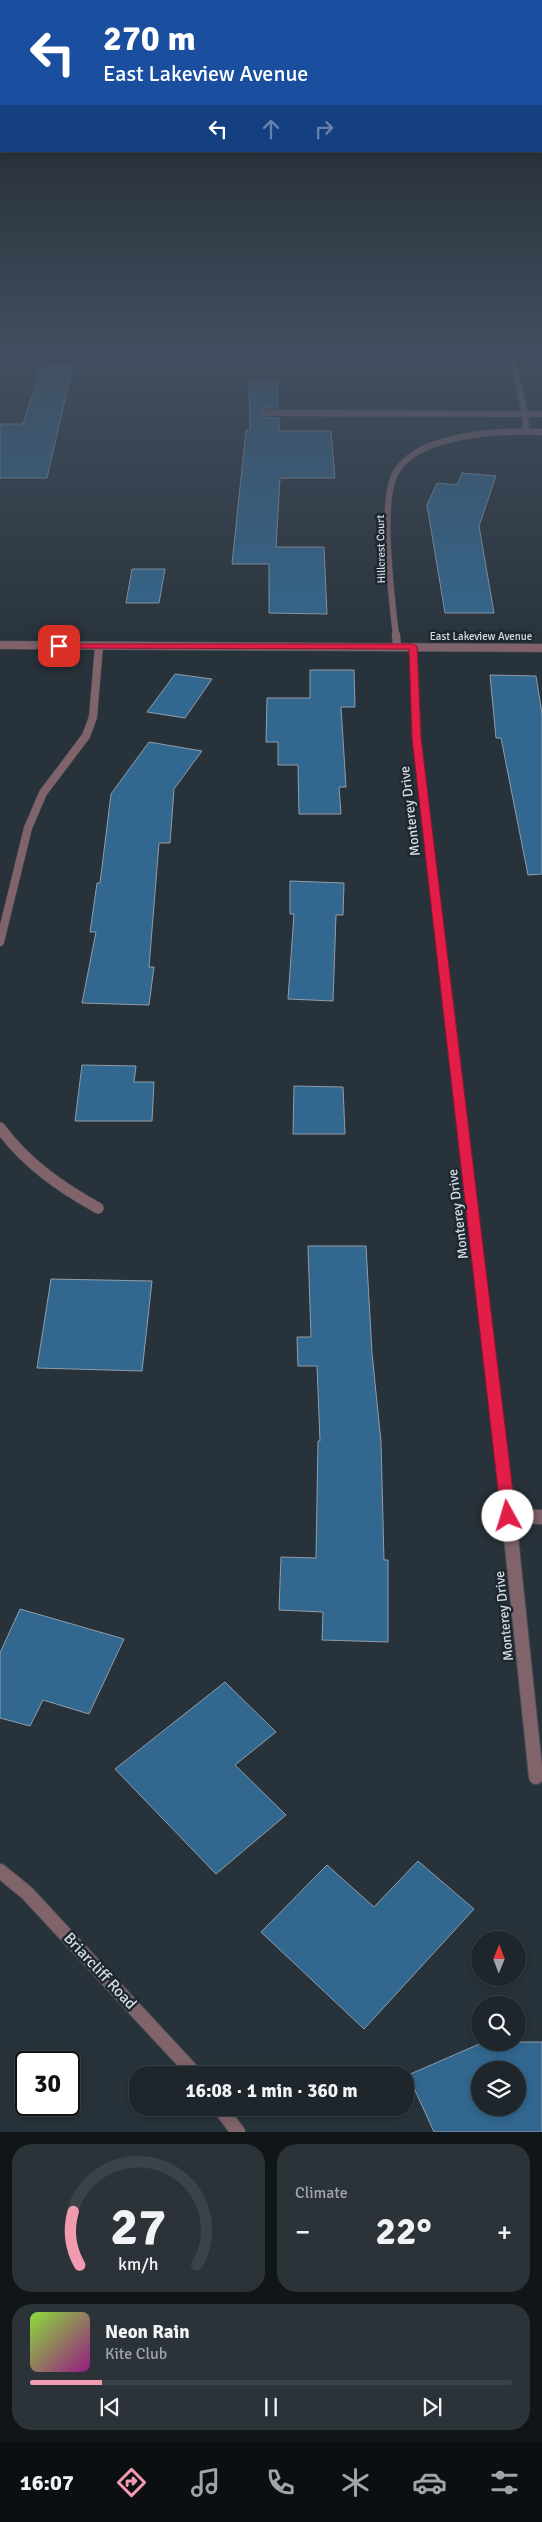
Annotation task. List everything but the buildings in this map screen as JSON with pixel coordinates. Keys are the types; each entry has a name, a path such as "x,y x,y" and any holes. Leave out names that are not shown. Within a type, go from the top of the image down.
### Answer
{"street":[{"name":"Hillcrest Court","path":"397,647 392,607 389,532 391,490 394,475 405,462 417,455"},
{"name":"East Lakeview Avenue","path":"0,645 542,648"},
{"path":"0,942 28,828 43,793 86,736 93,717 99,646"},
{"name":"Monterey Drive","path":"413,646 417,738 508,1516 536,1777"},
{"path":"0,1128 9,1141 43,1174 98,1208"},
{"path":"508,1516 542,1517"},
{"name":"Briarcliff Road","path":"0,1871 27,1893 188,2066"},
{"path":"226,2116 238,2132"}],"route":[{"path":"59,646 413,646 417,738 508,1516"}]}
